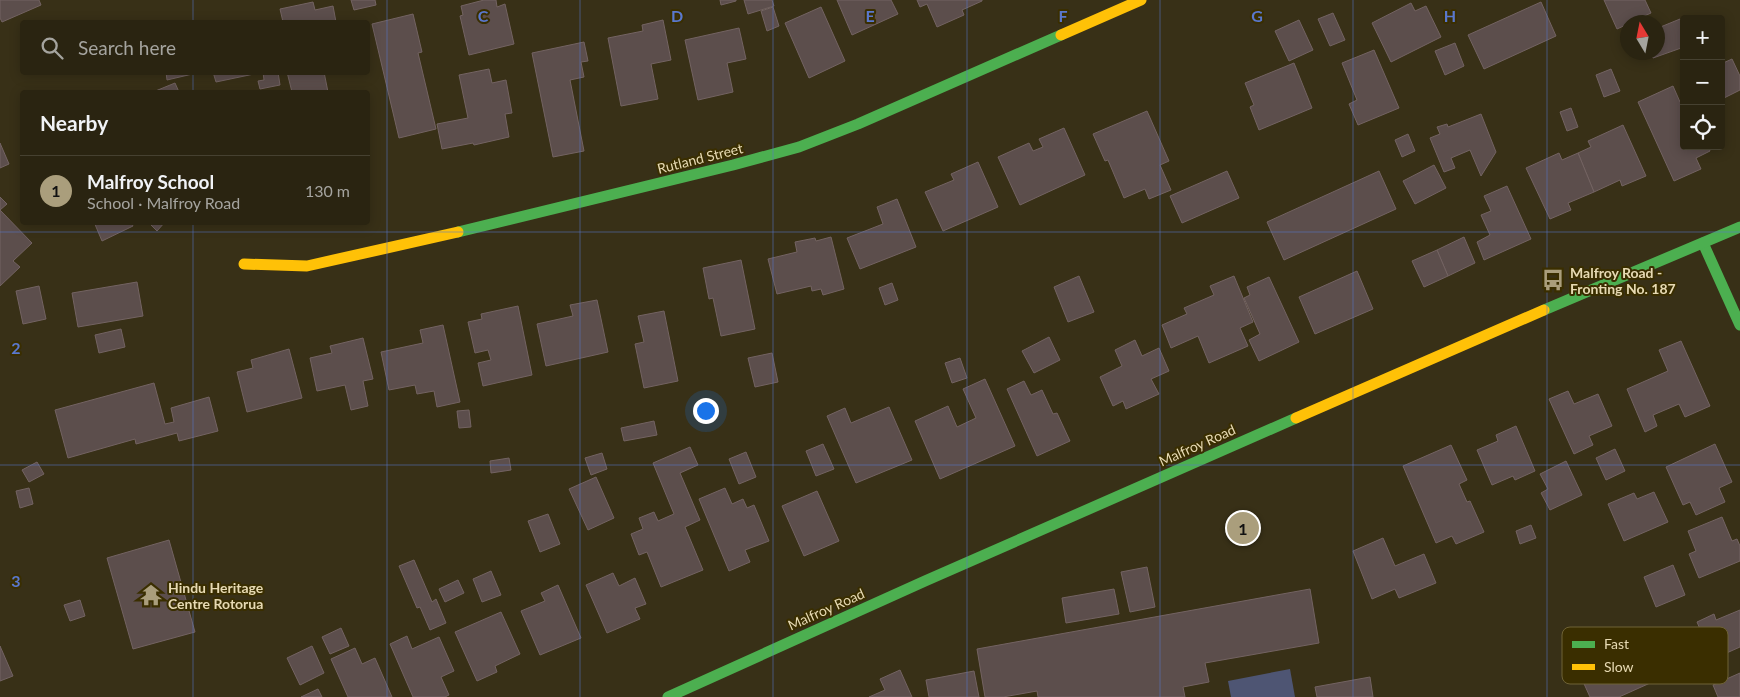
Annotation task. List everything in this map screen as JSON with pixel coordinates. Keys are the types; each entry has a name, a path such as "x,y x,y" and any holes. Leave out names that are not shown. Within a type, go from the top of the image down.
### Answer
{"main road":[{"name":"Rutland Street","path":"244,264 308,266 392,248 724,168 799,147 858,124 1141,0"},
{"name":"Malfroy Road","path":"668,697 925,581 1566,300 1740,227"},
{"path":"1703,243 1740,325"}],"shaded area":[{"path":"1290,669 1295,697 1231,697 1228,681"}],"building":[{"path":"0,0 39,0 41,5 2,22 0,18"},
{"path":"351,0 375,0 376,5 354,10"},
{"path":"484,0 496,0 497,7 505,4 514,44 469,55 460,16 463,15 461,6"},
{"path":"720,0 736,0 736,1 721,5"},
{"path":"744,0 772,0 774,6 748,14"},
{"path":"837,0 891,0 898,14 852,35"},
{"path":"917,0 982,1 962,10 964,15 937,27 927,4 920,7"},
{"path":"1604,0 1645,0 1651,13 1647,15 1620,15 1620,28 1617,29"},
{"path":"313,2 315,10 333,6 336,20 283,20 280,9"},
{"path":"1541,2 1556,36 1484,69 1468,35"},
{"path":"1411,3 1415,11 1426,6 1441,37 1391,62 1372,23"},
{"path":"773,7 779,26 767,31 761,11"},
{"path":"821,7 845,61 809,78 785,23"},
{"path":"1333,13 1345,40 1330,46 1318,19"},
{"path":"413,14 422,52 418,53 436,129 399,138 372,24"},
{"path":"1680,19 1680,48 1665,54 1665,25"},
{"path":"663,20 671,60 651,64 658,99 621,106 608,38 643,31 642,25"},
{"path":"1299,20 1313,50 1289,61 1275,31"},
{"path":"739,28 746,59 727,63 733,92 698,100 685,40"},
{"path":"584,42 588,61 581,62 584,77 570,80 584,151 553,157 532,53"},
{"path":"1455,43 1464,66 1445,75 1435,51"},
{"path":"1374,50 1399,108 1358,125 1349,104 1357,100 1342,63"},
{"path":"1732,59 1740,76 1740,90 1725,98 1725,62"},
{"path":"1294,63 1312,108 1259,130 1250,107 1254,105 1245,83"},
{"path":"489,69 492,83 506,80 512,113 505,114 509,137 474,145 473,143 442,149 437,124 468,118 459,75"},
{"path":"1611,69 1620,91 1604,97 1596,75"},
{"path":"166,75 188,75 167,80"},
{"path":"214,75 249,75 216,82"},
{"path":"263,75 278,75 280,85 260,89 258,81 264,80"},
{"path":"288,75 325,75 328,90 292,90"},
{"path":"175,83 178,90 158,90"},
{"path":"1673,86 1680,102 1680,150 1710,151 1696,158 1701,169 1674,181 1638,102"},
{"path":"1571,108 1578,127 1567,131 1560,112"},
{"path":"1147,111 1169,161 1160,165 1171,190 1149,199 1145,189 1124,198 1108,160 1105,161 1093,134"},
{"path":"1481,114 1496,152 1481,176 1470,150 1451,158 1455,168 1444,172 1430,138 1440,134 1437,127 1447,124 1448,127"},
{"path":"1623,125 1646,176 1622,186 1620,180 1594,192 1578,153 1591,147 1588,141"},
{"path":"1064,128 1085,175 1020,205 998,157 1029,143 1033,151 1043,147 1039,139"},
{"path":"1408,134 1415,151 1402,157 1395,140"},
{"path":"0,143 9,164 0,168"},
{"path":"1559,153 1562,160 1578,153 1594,192 1568,203 1571,210 1550,219 1526,168"},
{"path":"978,162 998,207 943,231 925,192 954,180 951,174"},
{"path":"1434,165 1446,188 1415,204 1403,181"},
{"path":"1227,171 1239,198 1182,223 1170,196"},
{"path":"1379,171 1396,209 1284,260 1267,222"},
{"path":"1507,186 1531,239 1484,260 1477,242 1490,235 1481,215 1491,211 1484,196"},
{"path":"0,197 7,204 0,210"},
{"path":"897,199 916,247 860,269 847,238 883,224 877,207"},
{"path":"0,210 32,243 13,261 20,267 0,286"},
{"path":"95,225 132,225 133,226 102,241"},
{"path":"151,225 162,225 157,231"},
{"path":"831,237 844,289 823,295 821,289 812,291 811,286 777,294 768,259 797,252 795,242 815,238 816,241"},
{"path":"1464,237 1475,263 1448,276 1437,250"},
{"path":"1437,250 1448,276 1424,287 1412,261"},
{"path":"741,260 755,329 721,336 713,298 709,299 703,268"},
{"path":"1357,271 1373,309 1315,334 1299,297"},
{"path":"1079,276 1094,312 1068,322 1054,287"},
{"path":"1234,276 1253,322 1240,328 1248,346 1209,363 1198,336 1171,348 1162,325 1187,314 1184,308 1214,295 1210,286"},
{"path":"1269,277 1299,342 1259,361 1249,340 1260,334 1244,298 1250,295 1247,287"},
{"path":"137,282 143,316 78,327 72,293"},
{"path":"892,283 898,300 885,305 879,288"},
{"path":"39,286 46,319 23,324 16,291"},
{"path":"597,300 608,352 546,366 537,324 573,316 570,305"},
{"path":"518,306 532,375 483,386 478,363 491,360 488,350 475,353 468,322 482,319 481,314"},
{"path":"664,311 678,381 644,388 635,344 644,342 638,316"},
{"path":"443,325 460,402 437,407 434,391 417,394 415,385 389,390 381,352 423,343 420,330"},
{"path":"121,329 125,347 99,353 95,335"},
{"path":"1049,337 1060,360 1034,373 1022,351"},
{"path":"363,338 373,379 363,381 368,406 351,410 345,385 317,391 310,358 332,353 330,346"},
{"path":"1135,340 1142,356 1159,348 1169,371 1151,379 1159,394 1126,409 1123,401 1113,406 1100,377 1122,366 1115,350"},
{"path":"1681,341 1710,406 1685,417 1679,404 1653,415 1657,426 1645,432 1627,389 1668,371 1659,350"},
{"path":"289,349 302,398 247,412 237,372 253,368 251,360"},
{"path":"772,353 778,382 755,387 748,358"},
{"path":"960,358 967,378 952,383 945,363"},
{"path":"985,379 1015,446 940,479 915,421 948,406 957,427 976,418 963,389"},
{"path":"1024,381 1031,395 1042,390 1053,414 1057,413 1070,441 1037,456 1007,389"},
{"path":"154,383 165,424 174,422 171,408 209,397 218,431 179,441 177,433 136,444 135,439 68,458 55,410"},
{"path":"1568,391 1574,404 1598,394 1612,426 1589,436 1593,445 1574,454 1549,399"},
{"path":"889,407 912,460 856,483 827,416 845,408 851,423"},
{"path":"469,410 471,427 459,428 457,411"},
{"path":"654,421 657,435 624,441 621,428"},
{"path":"1516,426 1535,471 1515,480 1513,476 1492,485 1477,450 1498,441 1496,435"},
{"path":"823,444 834,469 816,476 806,451"},
{"path":"1715,444 1732,482 1719,488 1725,502 1696,515 1690,502 1683,505 1666,467"},
{"path":"1451,445 1467,480 1459,484 1467,502 1470,501 1484,532 1456,544 1452,536 1436,543 1403,466"},
{"path":"690,447 698,465 680,473 700,520 685,527 703,570 661,587 647,552 639,555 631,534 643,529 639,518 654,512 658,521 674,514 653,463"},
{"path":"1615,449 1625,471 1606,480 1596,458"},
{"path":"746,452 756,477 739,484 729,459"},
{"path":"602,453 607,469 591,475 585,458"},
{"path":"509,458 511,470 491,473 490,461"},
{"path":"1566,461 1582,495 1550,510 1541,493 1548,489 1540,474"},
{"path":"37,462 44,474 29,482 22,470"},
{"path":"596,477 614,518 588,530 569,489"},
{"path":"29,488 33,504 20,508 16,491"},
{"path":"725,488 732,504 743,499 747,508 754,505 769,541 745,550 750,562 729,571 699,499"},
{"path":"817,491 839,541 804,556 782,506"},
{"path":"1654,492 1668,522 1624,541 1608,504 1634,493 1637,499"},
{"path":"548,514 560,544 540,552 528,521"},
{"path":"1722,517 1732,541 1737,539 1740,546 1740,561 1699,578 1689,554 1696,551 1688,531"},
{"path":"1531,525 1536,538 1520,544 1516,531"},
{"path":"1383,538 1395,566 1424,554 1436,583 1399,598 1395,589 1372,599 1353,551"},
{"name":"Hindu Heritage Centre Rotorua","path":"169,540 195,632 133,649 107,558"},
{"path":"414,560 432,602 436,599 446,623 430,630 420,607 417,608 399,566"},
{"path":"1673,565 1685,595 1656,607 1644,577"},
{"path":"1147,567 1155,607 1130,612 1121,572"},
{"path":"491,571 501,595 482,602 473,579"},
{"path":"613,573 619,586 635,578 646,604 635,608 640,619 607,633 586,585"},
{"path":"458,580 464,593 445,602 439,589"},
{"path":"558,585 581,638 540,655 521,611 545,601 541,593"},
{"path":"1114,589 1119,614 1066,623 1062,598"},
{"path":"1310,589 1319,643 1205,663 1209,682 1183,687 1185,697 1038,697 1037,691 1003,697 985,697 977,649"},
{"path":"80,600 85,616 70,621 64,605"},
{"path":"1740,610 1740,647 1728,652 1728,627 1699,627 1697,622 1714,614 1716,620"},
{"path":"501,612 520,654 495,666 497,672 477,681 455,632"},
{"path":"341,628 349,646 330,654 322,637"},
{"path":"407,636 412,649 439,637 454,671 441,677 449,695 445,697 413,697 390,644"},
{"path":"0,646 13,676 0,681"},
{"path":"312,646 324,673 300,685 287,658"},
{"path":"355,648 362,664 375,658 392,697 348,697 331,659"},
{"path":"900,670 912,697 869,697 885,690 880,679"},
{"path":"974,671 979,697 929,697 926,680"},
{"path":"1740,673 1740,697 1718,697 1713,685 1728,684 1728,678"},
{"path":"1370,677 1373,697 1317,697 1315,687"},
{"path":"1584,684 1648,684 1619,697 1590,697"},
{"path":"318,689 322,697 301,697"}],"traffic: fast":[{"path":"458,232 733,165 799,147 858,124 1061,35"},
{"path":"1544,310 1740,227"},
{"path":"1703,243 1740,325"},
{"path":"668,697 925,581 1296,418"}],"traffic: slow":[{"path":"1061,35 1141,0"},
{"path":"244,264 307,266 458,232"},
{"path":"1296,418 1544,310"}],"place":[{"name":"Malfroy Road - Fronting No. 187","path":"1553,280"},
{"name":"Malfroy School","path":"1243,528"},
{"name":"Hindu Heritage Centre Rotorua","path":"151,595"}]}
